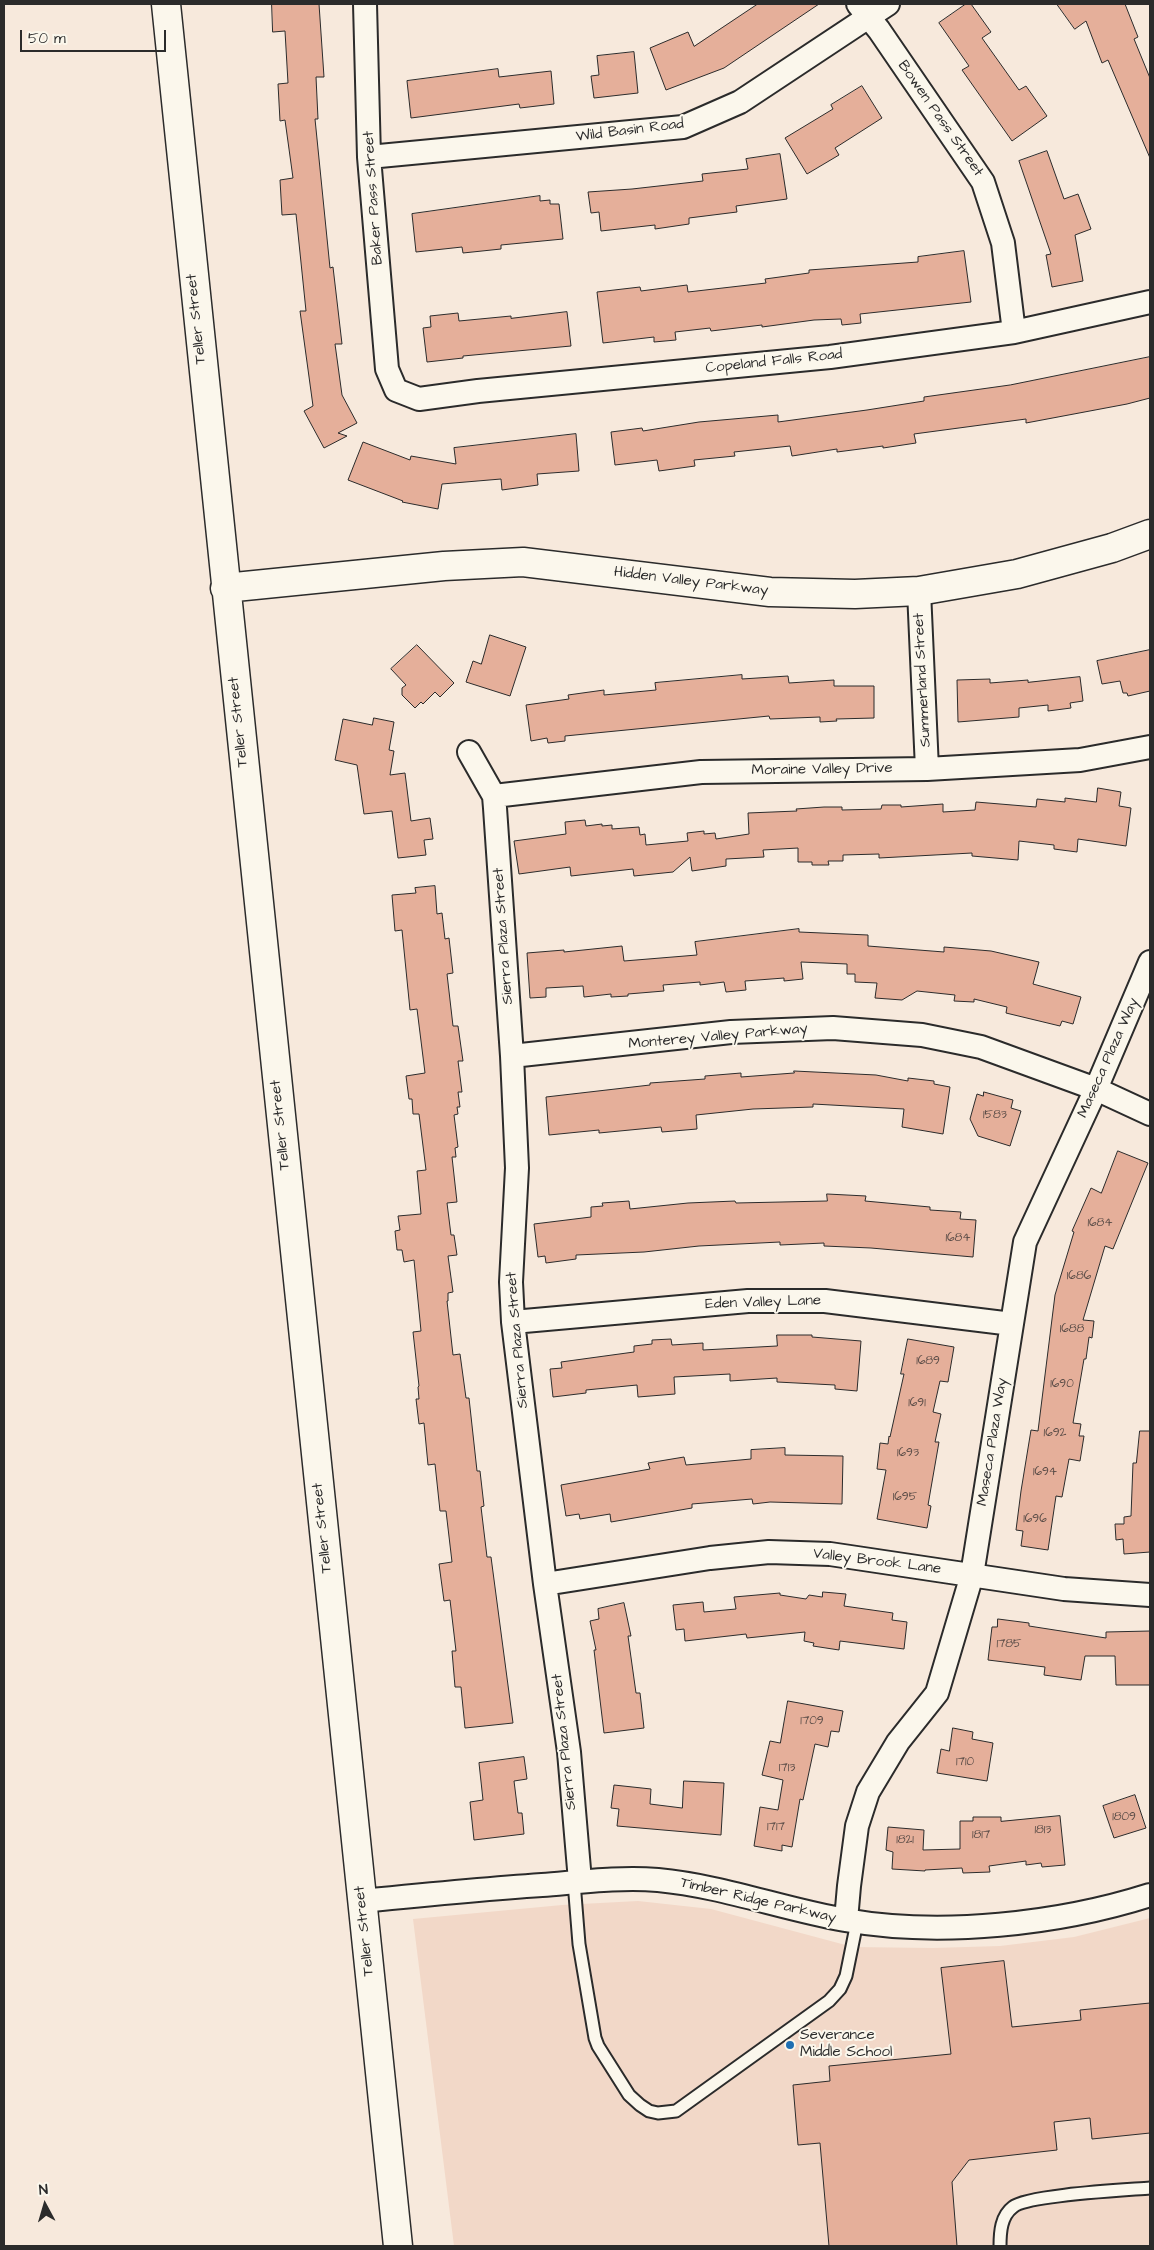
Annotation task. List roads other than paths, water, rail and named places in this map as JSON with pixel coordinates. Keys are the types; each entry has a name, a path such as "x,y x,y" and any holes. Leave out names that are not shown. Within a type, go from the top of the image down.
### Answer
{"street":[{"name":"Teller Street","path":"166,4 398,2246"},
{"name":"Baker Pass Street","path":"365,4 369,157 387,369 396,390"},
{"name":"Wild Basin Road","path":"369,157 683,127 740,102 864,10 888,4"},
{"name":"Bowen Pass Street","path":"864,10 983,182 1003,243 1014,332"},
{"name":"Copeland Falls Road","path":"396,390 419,399 487,390 830,357 1014,332 1150,302"},
{"name":"Hidden Valley Parkway","path":"225,588 444,566 524,562 770,592 855,594 918,591 1017,574 1112,548 1150,534"},
{"name":"Summerland Street","path":"918,591 927,769"},
{"name":"Moraine Valley Drive","path":"494,796 701,772 927,769 1080,760 1150,747"},
{"path":"469,752 494,796"},
{"name":"Sierra Plaza Street","path":"494,796 512,1056 517,1168 511,1282 514,1322 545,1584 569,1752 577,1882"},
{"name":"Maseca Plaza Way","path":"852,1921 849,1886 858,1826 868,1792 898,1742 937,1693 972,1575 1025,1242 1096,1089 1150,962"},
{"name":"Monterey Valley Parkway","path":"512,1056 731,1032 833,1028 922,1035 981,1047 1096,1089 1150,1114"},
{"name":"Eden Valley Lane","path":"514,1322 748,1301 825,1301 1012,1324"},
{"name":"Valley Brook Lane","path":"545,1584 710,1558 769,1552 830,1554 1064,1589 1150,1595"},
{"name":"Timber Ridge Parkway","path":"362,1901 629,1878 695,1884 852,1921 895,1926 1004,1925 1062,1917 1121,1904 1150,1895"}],"lane":[{"path":"577,1882 579,1944 595,2038 629,2095 649,2111 658,2113 676,2111 828,2001 840,1989 846,1976 852,1921"},
{"path":"1000,2246 1001,2227 1005,2215 1019,2203 1043,2198 1150,2188"}],"place":[{"name":"Severance Middle School","path":"790,2045"}]}
